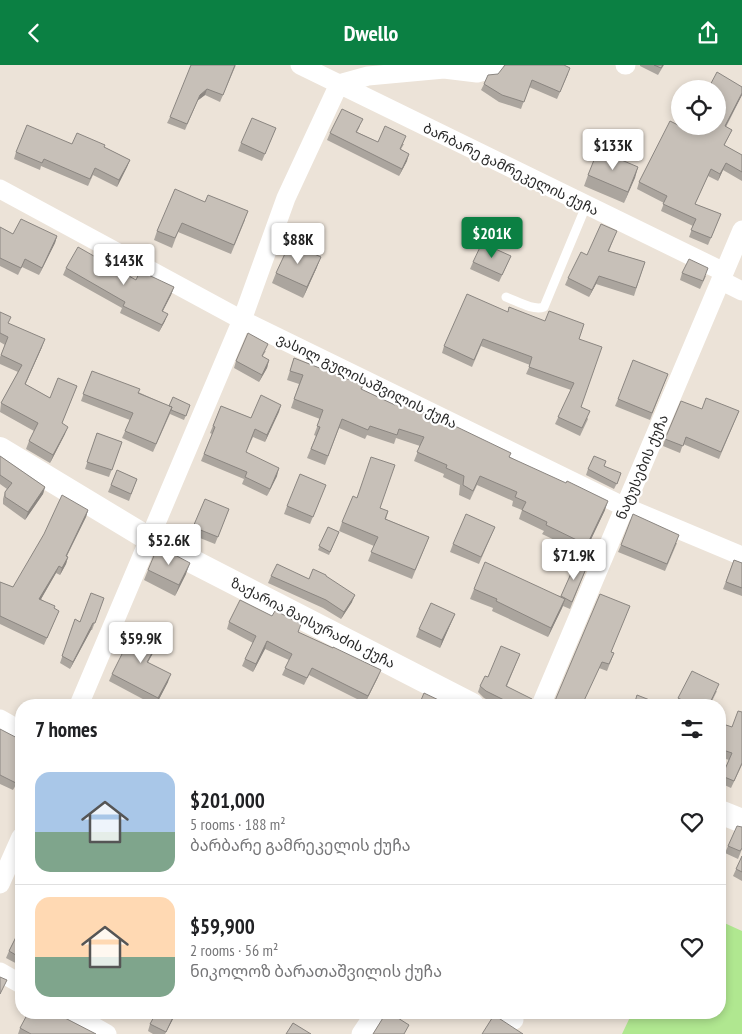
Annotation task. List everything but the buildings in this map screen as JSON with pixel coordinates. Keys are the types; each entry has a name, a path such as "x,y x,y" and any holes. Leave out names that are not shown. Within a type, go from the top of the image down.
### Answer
{"street":[{"name":"ბარბარე გამრეკელის ქუჩა","path":"300,65 586,206 723,277 742,291"},
{"path":"82,699 242,320 286,198 339,85 368,76 444,69 477,73 491,69 494,65"},
{"name":"ვასილ გულისაშვილის ქუჩა","path":"0,189 242,320 625,507 742,556"},
{"name":"ნატუსების ქუჩა","path":"545,699 742,230"},
{"name":"ზაქარია მაისურაძის ქუჩა","path":"0,449 149,539 460,699"},
{"path":"0,719 15,728"},
{"path":"726,814 742,821"},
{"path":"0,884 15,850"},
{"path":"0,971 15,980"},
{"path":"81,1019 107,1034"},
{"path":"361,1034 370,1019"}],"lane":[{"path":"506,297 540,309 544,307 586,206"}],"green space":[{"path":"726,924 742,931 742,1034 622,1034 629,1019 726,1019"}]}
